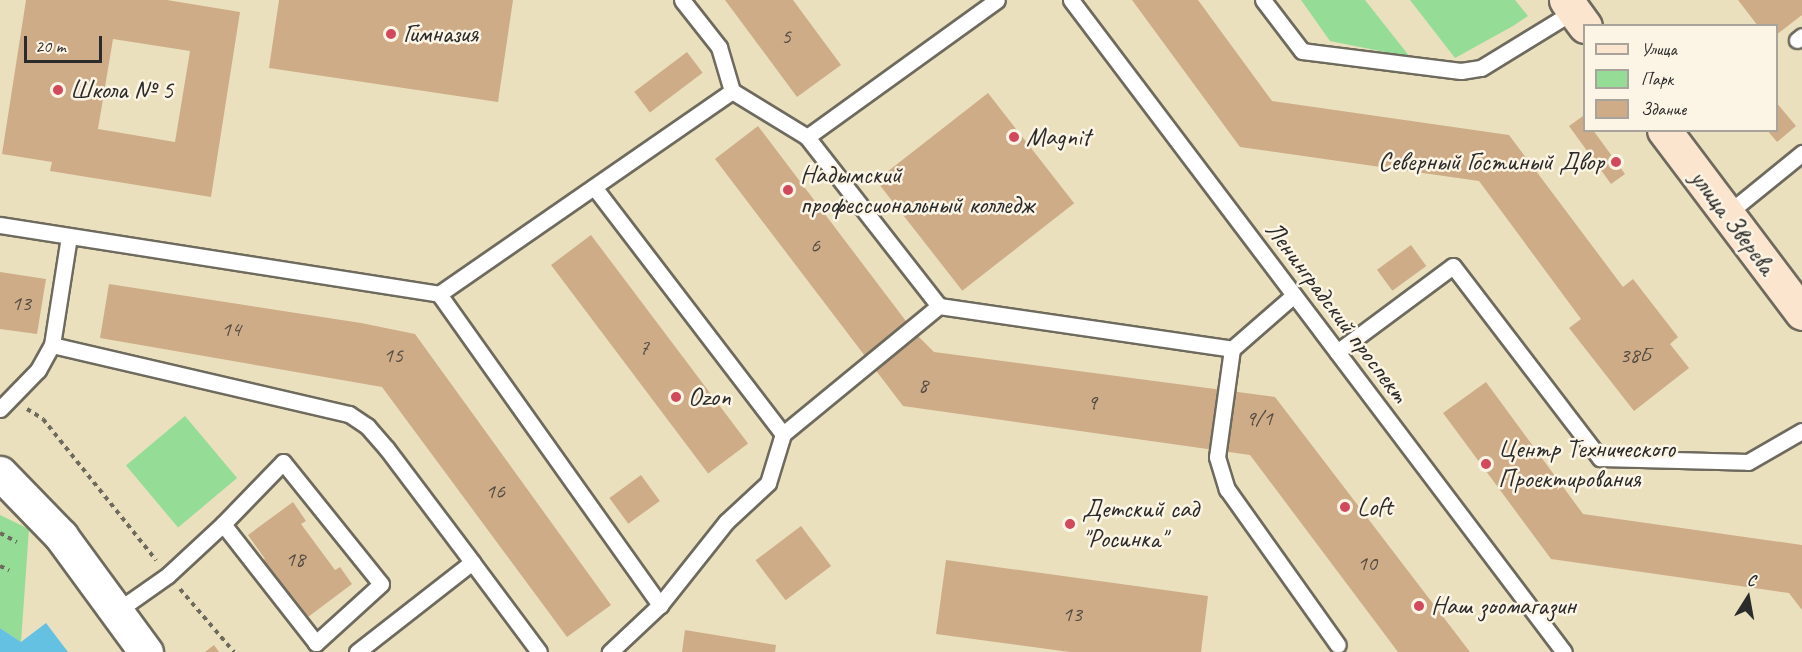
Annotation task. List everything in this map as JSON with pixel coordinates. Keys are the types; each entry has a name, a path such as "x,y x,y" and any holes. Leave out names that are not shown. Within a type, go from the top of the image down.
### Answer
{"main road":[{"name":"улица Зверева","path":"1666,132 1802,313"}],"street":[{"path":"0,473 15,485 61,536 146,652"}],"lane":[{"path":"682,0 719,47 732,91 807,137 939,306 1232,349"},
{"path":"807,137 997,0"},
{"name":"Ленинградский проспект","path":"1071,0 1337,352 1556,649"},
{"path":"1263,0 1302,51 1461,71 1481,68 1575,12"},
{"path":"0,225 439,294 732,91"},
{"path":"1727,214 1802,153"},
{"path":"594,187 783,435"},
{"path":"6,404 38,370 52,345 69,237"},
{"path":"1337,352 1453,266 1600,458 1748,462 1802,431"},
{"path":"439,294 660,605"},
{"path":"1294,295 1232,349 1217,457 1227,489 1337,650"},
{"path":"610,652 660,605 726,522 768,483 783,435 939,306"},
{"path":"52,345 349,414 367,426 387,448 539,652"},
{"path":"117,611 168,574 224,524 283,462 381,584 315,643 224,524"},
{"path":"357,652 472,562"}],"path":[{"path":"6,404 43,419 234,652"},
{"path":"0,533 17,542"},
{"path":"0,566 9,570"}],"green space":[{"path":"1301,0 1365,0 1410,57 1330,41"},
{"path":"1410,0 1515,0 1528,16 1455,58"},
{"path":"185,416 237,478 178,528 126,465"},
{"path":"0,515 29,529 21,642 0,628"}],"water":[{"path":"46,623 68,652 0,652 0,628 21,642"}],"building":[{"name":"Школа № 5","path":"26,0 167,0 240,12 211,197 50,171 52,162 2,154","holes":["113,39 190,51 175,142 98,129"]},
{"name":"Гимназия","path":"279,0 513,0 498,102 269,68"},
{"path":"725,0 793,0 841,65 797,97"},
{"path":"1132,0 1198,0 1272,101 1509,135 1623,287 1633,279 1678,337 1670,344 1689,368 1634,411 1569,328 1581,319 1479,181 1240,147"},
{"path":"1738,0 1802,0 1802,15 1778,33 1778,24 1756,24"},
{"path":"687,52 703,73 650,112 634,92"},
{"path":"988,93 1074,203 962,291 876,180"},
{"path":"1778,104 1796,126 1777,142 1769,132 1778,132"},
{"path":"1583,116 1583,132 1594,132 1625,174 1611,184 1569,126"},
{"path":"758,126 915,333 934,352 1275,397 1470,652 1398,652 1250,455 903,406 715,159"},
{"path":"591,235 748,443 708,474 551,265"},
{"path":"1411,245 1426,266 1392,291 1377,270"},
{"path":"0,272 46,279 37,334 0,329"},
{"path":"109,284 361,323 415,334 611,605 567,637 382,387 100,338"},
{"path":"1486,382 1583,514 1802,545 1802,610 1789,593 1551,559 1443,413"},
{"path":"641,475 660,501 628,524 609,498"},
{"path":"293,502 306,521 301,524 335,570 340,567 352,584 308,617 293,597 289,600 260,561 265,559 248,535"},
{"path":"801,526 831,566 786,600 755,560"},
{"path":"946,560 1208,596 1201,652 1070,652 936,634"},
{"path":"685,630 776,645 775,652 682,652"},
{"path":"214,645 219,652 205,652"}],"place":[{"name":"Гимназия","path":"391,34"},
{"name":"Школа № 5","path":"58,90"},
{"name":"Magnit","path":"1014,137"},
{"name":"Северный Гостиный Двор","path":"1616,162"},
{"name":"Надымский профессиональный колледж","path":"788,190"},
{"name":"Ozon","path":"676,397"},
{"name":"Центр Технического Проектирования","path":"1486,464"},
{"name":"Loft","path":"1345,507"},
{"name":"Детский сад \"Росинка\"","path":"1070,524"},
{"name":"Наш зоомагазин","path":"1419,606"}]}
